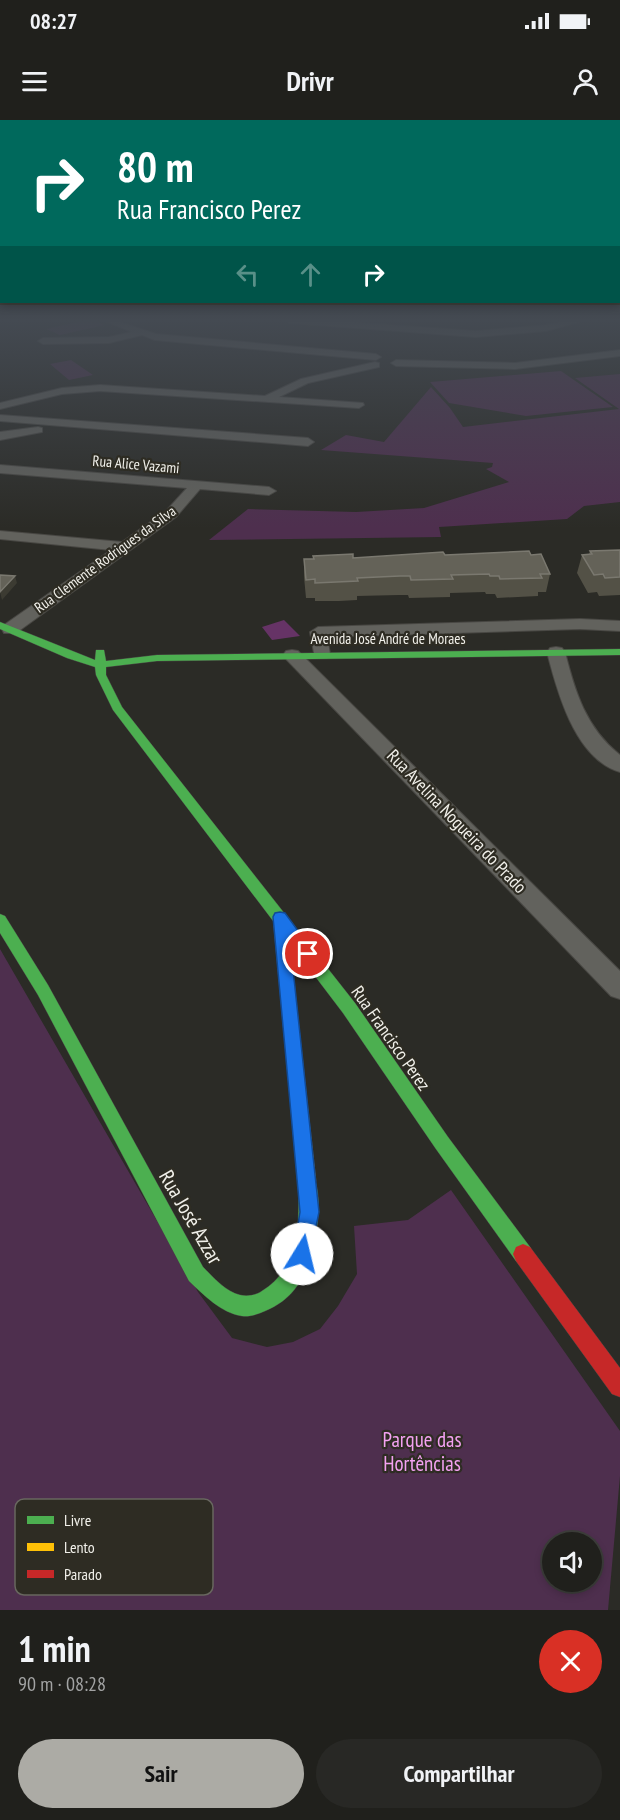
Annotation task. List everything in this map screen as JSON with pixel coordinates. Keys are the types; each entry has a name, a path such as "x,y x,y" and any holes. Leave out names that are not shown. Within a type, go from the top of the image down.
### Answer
{"street":[{"path":"0,406 72,390"},
{"path":"145,390 359,405"},
{"path":"267,397 285,390"},
{"path":"0,418 66,425 308,442"},
{"path":"0,436 66,425"},
{"name":"Rua Alice Vazami","path":"0,469 269,491"},
{"name":"Rua Clemente Rodrigues da Silva","path":"10,625 171,514 196,486"},
{"path":"0,535 124,547"},
{"name":"Avenida José André de Moraes","path":"0,615 10,625 69,656 157,658 321,654 620,652"},
{"path":"321,654 318,632 580,624 620,626"},
{"name":"Avenida José André de Moraes","path":"10,625 43,629"},
{"path":"556,652 573,712 583,731 602,753 620,765"},
{"name":"Rua Francisco Perez","path":"96,655 106,690 117,708 349,1008 442,1143 620,1386"},
{"name":"Rua Avelina Nogueira do Prado","path":"292,655 620,988"},
{"name":"Rua José Azzar","path":"0,920 43,990 196,1274 224,1297 244,1307 272,1300 290,1281 302,1254 309,1212 280,917"}],"green space":[{"path":"429,390 433,390 463,427 619,409 591,390 620,390 620,502 584,506 567,519 439,527 441,537 209,540 248,509 356,512 424,508 509,482 486,469 492,467 493,463 321,450 346,435 384,442"},
{"path":"437,390 588,390 613,407 526,416 449,403"},
{"name":"Parque das Hortências","path":"0,949 198,1292 232,1338 267,1347 293,1342 320,1329 338,1306 357,1274 354,1226 408,1220 451,1190 620,1431 620,1476 608,1610 0,1610"}],"shaded area":[{"path":"284,620 300,636 272,640 262,627"}],"building":[{"path":"620,550 620,577 605,578 603,574 594,575 582,555 592,554 590,551"},
{"path":"529,551 531,555 541,554 550,574 540,574 542,578 500,579 499,576 489,574 451,575 453,579 411,580 410,576 400,576 315,583 315,579 306,580 304,559 314,559 313,556 353,554 353,558 443,552 445,555"},
{"path":"0,575 15,576 0,592"}],"traffic: fast":[{"path":"0,625 71,656 96,664 118,664 157,658 620,652"},
{"path":"100,652 101,675 117,708 349,1008 442,1143 523,1254"},
{"path":"0,920 43,990 196,1274 211,1288 229,1301 248,1306 262,1302 278,1292 289,1280 298,1266 303,1249 308,1214 307,1181"}],"traffic: slow":[{"path":"280,918 307,1181"}],"traffic: jam":[{"path":"523,1254 620,1386"}],"route":[{"path":"302,1254 309,1212 280,917 308,954"}]}
